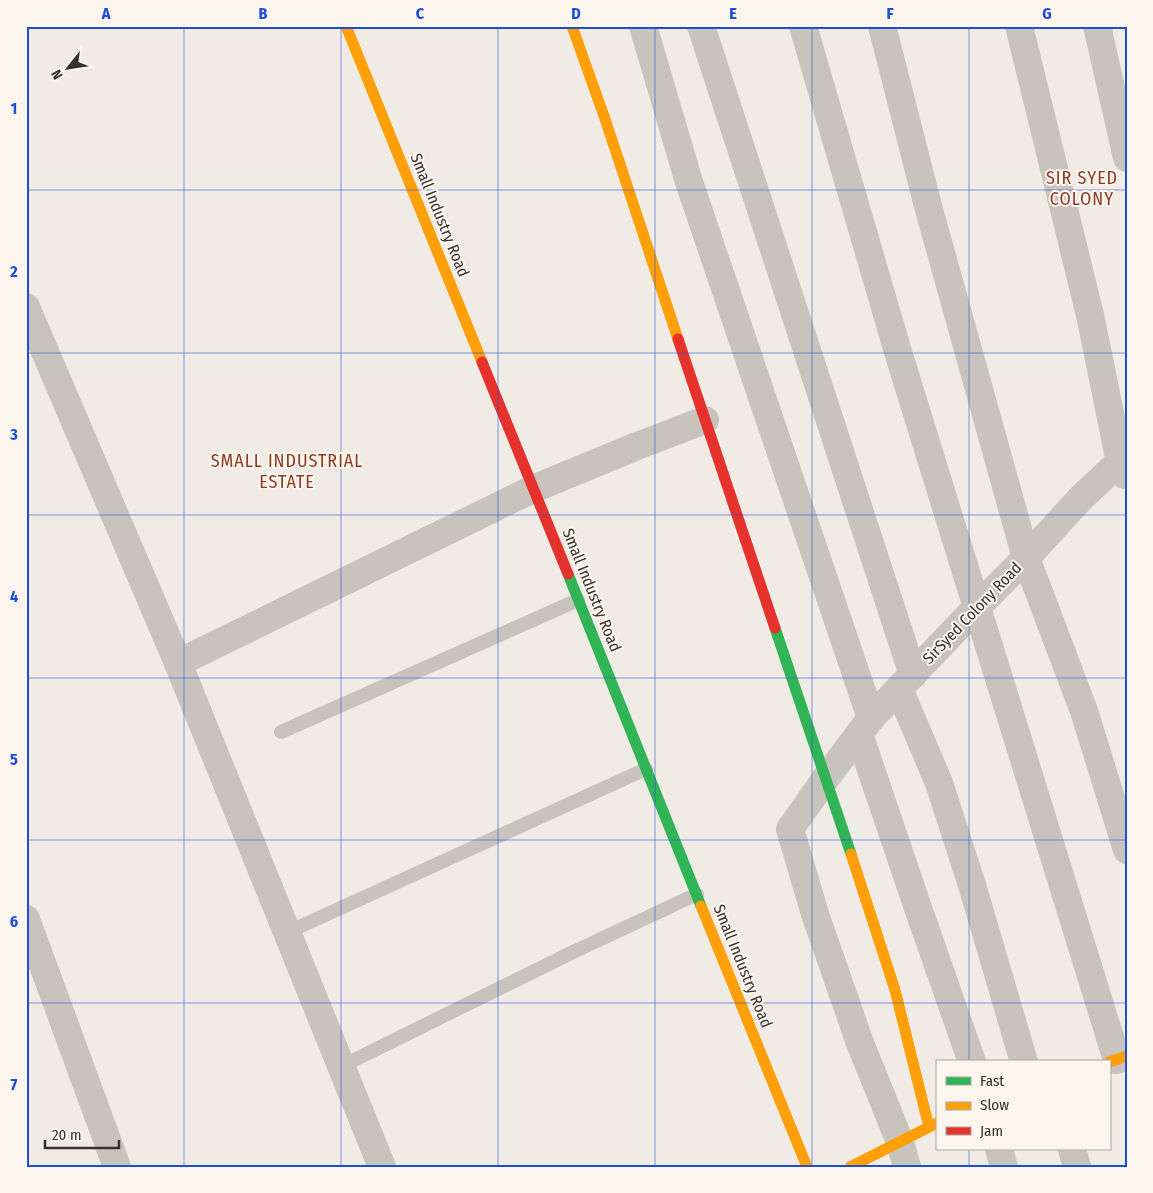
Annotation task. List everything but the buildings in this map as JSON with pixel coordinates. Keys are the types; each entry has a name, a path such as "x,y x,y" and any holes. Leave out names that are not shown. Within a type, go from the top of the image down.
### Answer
{"street":[{"name":"Small Industry Road","path":"346,26 807,1167"},
{"path":"572,26 605,119 728,491 826,778 895,990 933,1125 903,1154 850,1167"},
{"path":"643,26 689,182 865,726 918,908 971,1060"},
{"path":"701,26 906,682 972,885 1023,1060"},
{"path":"804,26 895,343 1118,1060"},
{"path":"882,26 928,206 1026,558 1084,712 1127,850"},
{"path":"1019,26 1090,315 1124,466"},
{"path":"1097,26 1127,158"},
{"path":"26,307 178,663 382,1167"},
{"path":"178,663 533,489 705,420"},
{"name":"SirSyed Colony Road","path":"903,1154 850,1015 815,914 790,829 865,726 1081,498 1124,466"},
{"path":"26,919 117,1167"},
{"path":"999,1150 1004,1167"},
{"path":"1072,1150 1077,1167"}],"lane":[{"path":"281,732 578,600"},
{"path":"288,932 646,769"},
{"path":"342,1066 569,954 697,894"}],"traffic: fast":[{"path":"568,574 701,906"},
{"path":"775,628 851,854"}],"traffic: slow":[{"path":"346,26 482,362"},
{"path":"572,26 678,339"},
{"path":"851,854 895,990 929,1127"},
{"path":"701,906 807,1167"},
{"path":"1110,1062 1127,1056"},
{"path":"850,1167 936,1124"}],"traffic: jam":[{"path":"678,339 775,628"},
{"path":"482,362 568,574"}],"district":[{"name":"SIR SYED COLONY","path":"1082,188"},
{"name":"SMALL INDUSTRIAL ESTATE","path":"287,471"}]}
